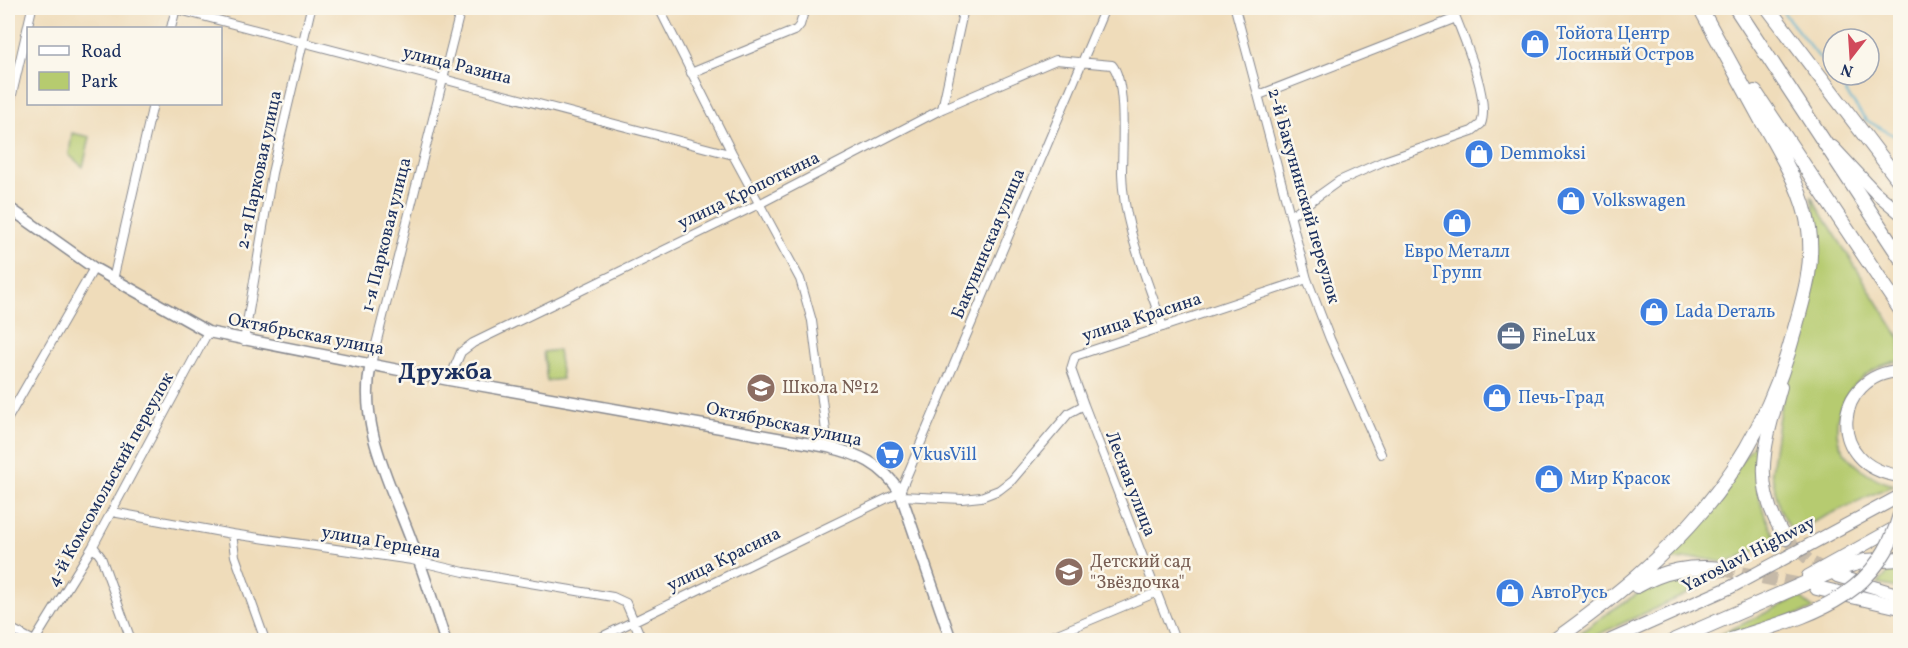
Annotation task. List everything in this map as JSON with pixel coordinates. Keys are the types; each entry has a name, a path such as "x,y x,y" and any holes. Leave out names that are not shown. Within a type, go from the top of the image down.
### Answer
{"highway":[{"path":"1736,8 1900,257"},
{"path":"1768,8 1900,182"},
{"path":"1702,10 1900,309"},
{"path":"1600,608 1679,539 1739,464 1767,410 1792,342 1806,292 1809,270 1809,228 1803,207 1784,161 1702,10"},
{"path":"1731,640 1806,615 1849,593 1866,580 1878,566 1889,547 1900,515"},
{"path":"1675,640 1840,568 1865,561 1900,559"},
{"path":"1555,640 1600,608 1649,579 1670,571 1703,567 1721,568"},
{"path":"1817,588 1900,607"}],"main road":[{"path":"1808,118 1867,184 1900,213"},
{"path":"1786,539 1767,505 1763,484 1763,462 1792,342"},
{"path":"1900,371 1882,373 1868,381 1858,392 1847,421 1847,437 1852,450 1861,462 1874,470 1900,476"},
{"name":"Yaroslavl Highway","path":"1611,640 1731,587 1900,496"},
{"path":"1740,611 1849,555 1900,524"},
{"path":"1837,576 1900,595"}],"street":[{"path":"28,27 32,8"},
{"path":"171,27 174,8"},
{"name":"улица Разина","path":"174,8 303,44 444,77 733,155"},
{"name":"2-я Парковая улица","path":"244,340 272,173 311,8"},
{"name":"1-я Парковая улица","path":"445,640 421,564 370,423 368,393 371,364 461,8"},
{"path":"659,8 733,155 800,279 812,321 828,447"},
{"path":"691,73 796,30 800,25 805,8"},
{"path":"942,109 964,8"},
{"name":"Бакунинская улица","path":"901,494 1105,8"},
{"name":"2-й Бакунинский переулок","path":"1235,8 1307,279 1330,339 1382,454"},
{"path":"1290,216 1339,181 1384,162 1472,131 1481,123 1484,109 1479,87 1452,8"},
{"path":"1259,95 1456,18"},
{"path":"8,112 27,30"},
{"name":"улица Кропоткина","path":"449,380 461,352 473,343 759,204 942,109 1056,60 1083,60 1112,64 1117,71 1121,116 1122,197 1163,327"},
{"path":"113,280 153,105"},
{"name":"Октябрьская улица","path":"8,207 113,280 208,332 449,380 828,447 874,463 892,479 901,494"},
{"path":"8,418 94,268"},
{"name":"улица Красина","path":"595,640 901,494 962,499 981,497 999,490 1012,480 1069,413 1084,405 1071,369 1072,359 1307,279"},
{"name":"4-й Комсомольский переулок","path":"34,640 93,546 208,332"},
{"name":"Лесная улица","path":"1084,405 1174,640"},
{"path":"901,494 951,640"},
{"name":"улица Герцена","path":"112,512 232,534 412,560 421,564 613,597 626,603 635,620"},
{"path":"232,534 236,556 265,640"},
{"path":"93,546 100,557 131,640"},
{"path":"1043,640 1155,593"},
{"path":"635,620 642,640"},
{"path":"8,627 34,640"}],"green space":[{"path":"72,133 90,137 83,167 69,155"},
{"path":"1811,196 1900,338 1900,361 1874,370 1853,387 1839,411 1837,425 1838,439 1846,455 1868,474 1893,485 1792,532 1779,507 1771,471 1780,409 1806,318 1815,277 1820,238"},
{"path":"558,350 562,379 547,381 543,352"},
{"path":"1760,437 1756,465 1758,490 1765,515 1777,540 1727,563 1699,558 1662,561"},
{"path":"1893,567 1900,568 1900,583 1896,588 1878,584"},
{"path":"1695,574 1700,588 1586,640 1570,640 1644,590 1677,577"},
{"path":"1799,597 1814,609 1723,640 1709,640"}],"waterway":[{"path":"1780,8 1821,60"},
{"path":"1842,87 1866,120 1900,139"}],"tunnel":[{"path":"1786,539 1810,561 1831,573"},
{"path":"1721,569 1806,586"}],"place":[{"name":"Тойота Центр Лосиный Остров","path":"1535,44"},
{"name":"Demmoksi","path":"1479,154"},
{"name":"Volkswagen","path":"1571,201"},
{"name":"Евро Металл Групп","path":"1457,223"},
{"name":"Lada Dеталь","path":"1654,312"},
{"name":"FineLux","path":"1511,336"},
{"name":"Школа №12","path":"761,388"},
{"name":"Печь-Град","path":"1497,398"},
{"name":"VkusVill","path":"890,455"},
{"name":"Мир Красок","path":"1549,479"},
{"name":"Детский сад \"Звёздочка\"","path":"1069,572"},
{"name":"АвтоРусь","path":"1510,593"}],"district":[{"name":"Дружба","path":"445,373"}]}
